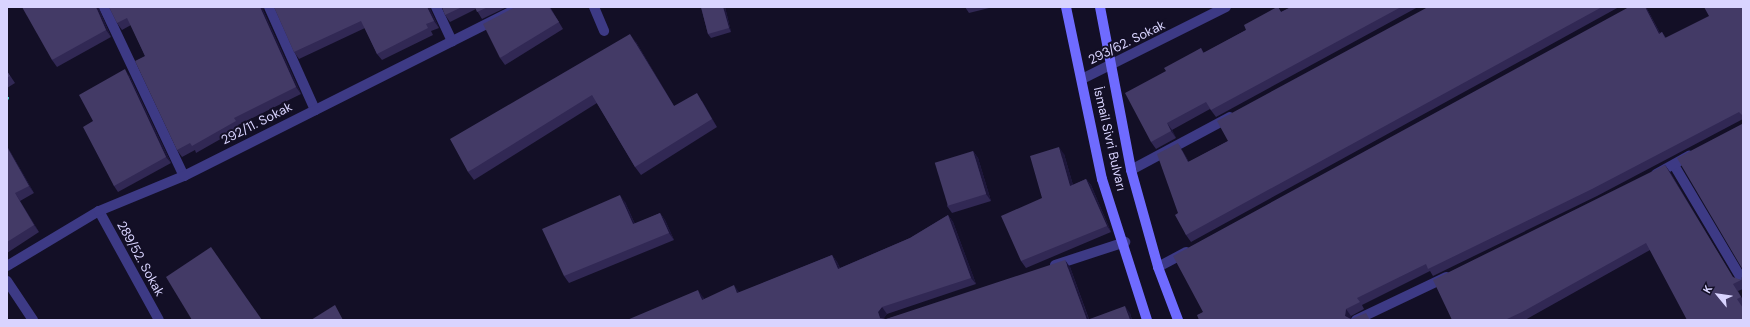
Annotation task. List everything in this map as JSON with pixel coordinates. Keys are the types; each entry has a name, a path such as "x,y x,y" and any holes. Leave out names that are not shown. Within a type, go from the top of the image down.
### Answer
{"main road":[{"name":"İsmail Sivri Bulvarı","path":"1066,7 1102,179 1125,242 1147,320"},
{"name":"İsmail Sivri Bulvarı","path":"1100,7 1131,170 1158,267 1178,320"}],"street":[{"path":"104,7 184,176"},
{"path":"268,7 315,110"},
{"path":"436,7 452,41"},
{"name":"292/11. Sokak","path":"7,266 99,211 184,176 520,7"},
{"path":"594,7 604,31"},
{"name":"293/62. Sokak","path":"1082,79 1112,67 1226,7"},
{"path":"1131,170 1243,109"},
{"path":"1647,178 1674,165 1701,149"},
{"path":"1674,165 1743,281"},
{"name":"289/52. Sokak","path":"99,211 160,320"},
{"path":"1044,269 1125,242"},
{"path":"1158,267 1193,248"},
{"path":"1356,320 1456,272"},
{"path":"7,281 33,320"}],"path":[{"path":"7,98 11,96"}],"building":[{"path":"22,7 96,7 106,30 52,60"},
{"path":"109,7 260,7 296,87 234,118 236,121 192,146 190,143 177,150 135,61 145,56 127,18 117,23"},
{"path":"274,7 427,7 434,21 426,24 428,28 377,54 361,21 294,52"},
{"path":"442,7 462,7 445,15"},
{"path":"475,7 488,7 477,12"},
{"path":"515,7 549,7 559,22 500,58 483,24"},
{"path":"701,7 723,7 729,28 708,34"},
{"path":"1277,7 1281,12 1291,7 1401,7 1211,110 1206,102 1167,123 1171,131 1151,142 1125,93 1166,71 1164,68 1201,48 1203,53 1246,30 1244,25"},
{"path":"1428,7 1602,7 1186,235 1175,215 1178,213 1157,154 1178,143 1188,162 1228,141 1217,121"},
{"path":"1629,7 1645,7 1659,34 1662,32 1665,38 1709,16 1704,7 1743,7 1743,116 1739,112 1592,189 1428,269 1426,264 1357,298 1360,302 1346,309 1345,316 1351,319 1366,313 1370,320 1199,320 1197,315 1203,312 1173,256"},
{"path":"630,34 674,106 697,93 712,119 635,167 592,95 468,172 450,139"},
{"path":"125,69 166,157 114,186 83,127 93,121 79,95"},
{"path":"7,71 10,76 7,78"},
{"path":"1743,121 1743,270 1677,158 1742,124"},
{"path":"7,147 29,186 15,193 34,225 7,242"},
{"path":"1059,147 1070,186 1086,179 1107,226 1021,261 1001,216 1042,198 1030,156"},
{"path":"973,151 986,194 948,206 935,163"},
{"path":"1665,165 1733,277 1741,280 1733,284 1741,297 1737,299 1743,308 1743,320 1687,320 1646,243 1505,320 1452,320 1433,280"},
{"path":"620,195 633,224 660,213 669,233 564,276 542,229"},
{"path":"948,215 971,278 882,307 878,312 880,318 886,319 1065,260 1087,320 627,320 698,290 702,300 734,285 737,293 832,255 838,269 910,238"},
{"path":"211,247 262,320 192,320 166,277"},
{"path":"335,305 343,320 311,320"},
{"path":"1125,306 1130,320 1087,320"}]}
